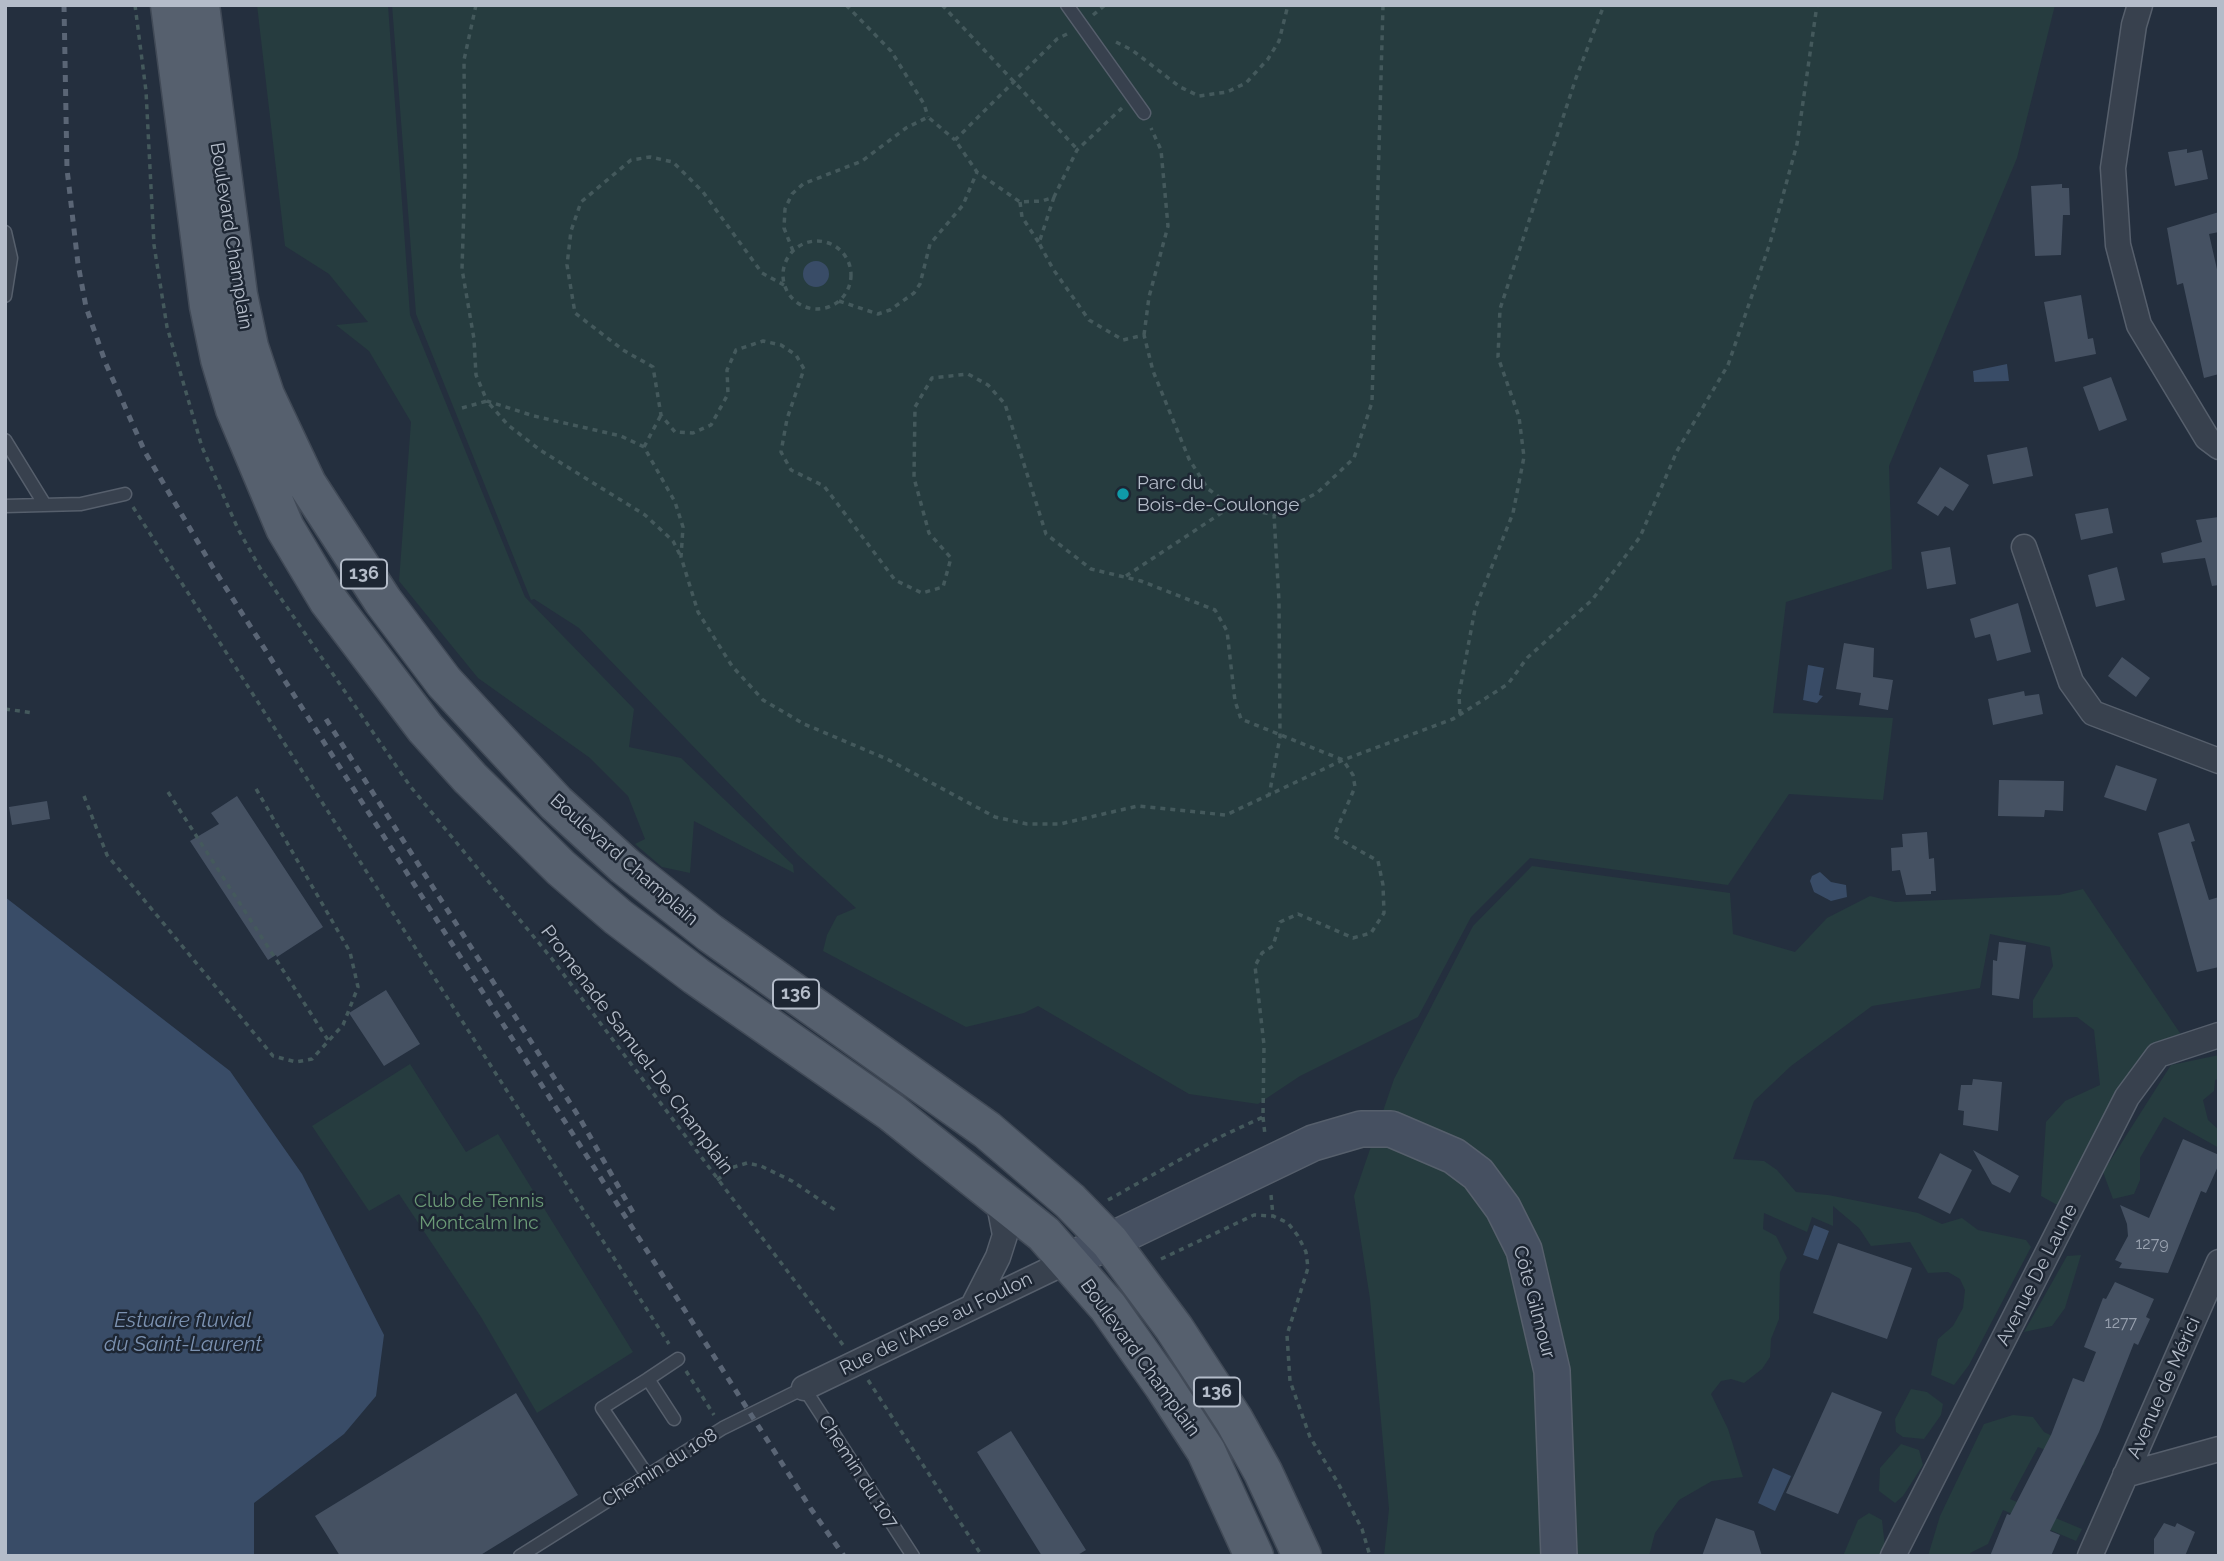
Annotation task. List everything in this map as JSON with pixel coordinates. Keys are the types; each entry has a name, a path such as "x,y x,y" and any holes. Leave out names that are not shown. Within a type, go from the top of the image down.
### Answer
{"main road":[{"name":"Boulevard Champlain","path":"170,5 209,306 220,359 235,409 285,528 328,600 425,728 479,788 561,868 696,976 891,1112 1044,1234 1108,1307 1206,1451 1254,1556"},
{"name":"Boulevard Champlain","path":"200,5 238,295 249,347 265,395 307,484 383,601 444,682 556,803 625,866 710,933 987,1130 1061,1194 1120,1237 1263,1472 1302,1556"}],"street":[{"path":"2140,5 2134,25 2113,168 2118,245 2139,325 2207,438 2219,447"},
{"path":"2024,547 2071,682 2093,713 2219,761"},
{"name":"Avenue De Laune","path":"1894,1556 2127,1097 2158,1055 2219,1035"},
{"name":"Côte Gilmour","path":"1068,1261 1313,1143 1361,1129 1391,1129 1454,1156 1470,1168 1503,1208 1524,1250 1552,1371 1559,1556"},
{"path":"973,1306 999,1257 1005,1234 997,1194"},
{"name":"Rue de l'Anse au Foulon","path":"804,1388 1068,1261"},
{"name":"Avenue de Mérici","path":"2090,1556 2219,1262"},
{"name":"Avenue de Mérici","path":"2125,1475 2219,1450"}],"lane":[{"path":"1067,5 1144,113"},
{"path":"5,232 11,258 5,296"},
{"path":"5,440 45,505"},
{"path":"5,506 80,504 125,494"},
{"path":"647,1475 602,1408 678,1359"},
{"path":"648,1379 674,1419"},
{"name":"Chemin du 108","path":"520,1556 723,1428 804,1388"},
{"name":"Chemin du 107","path":"804,1388 912,1556"}],"path":[{"path":"476,5 464,61 466,175 462,268 474,339 476,375 488,401 508,425 540,450 645,515 673,541 681,557 698,612 713,639 732,666 763,699 804,724 887,759 995,817 1027,824 1060,824 1138,806 1226,815 1343,760 1460,714 1508,684 1528,658 1592,600 1622,565 1640,537 1677,452 1728,365 1770,243 1797,144 1817,5"},
{"path":"846,5 891,51 924,104 928,117 955,140 977,172 1020,202 1042,201 1054,197"},
{"path":"942,5 1077,150"},
{"path":"1097,47 1114,41 1132,50 1180,88 1199,96 1227,92 1246,83 1268,59 1279,41 1288,5"},
{"path":"1144,113 1161,150 1168,226 1149,297 1144,335 1153,372 1189,459 1208,489 1232,506 1274,515 1317,492 1354,458 1372,402 1383,5"},
{"path":"1460,714 1459,695 1475,608 1513,513 1524,457 1519,417 1497,357 1500,309 1576,78 1604,5"},
{"path":"955,140 1058,39 1080,26"},
{"path":"1039,243 1054,197 1077,150 1132,99"},
{"path":"793,251 785,228 785,209 792,194 803,184 862,161 906,128 928,117"},
{"path":"784,285 784,267 793,251 800,245 820,241 838,248 845,256 851,275 839,301 824,308 807,308 793,300 784,285 762,273 703,192 673,162 650,157 631,160 581,202 570,231 567,265 575,313 623,350 653,367 662,415 675,432 693,433 711,425 727,394 727,370 736,350 763,341 781,345 796,355 804,369 787,419 781,452 791,470 824,486 895,580 922,593 943,587 951,558 929,533 914,478 915,407 932,378 968,374 988,385 1005,404 1046,534 1091,569 1125,577 1215,610 1227,631 1235,701 1241,719 1280,737 1343,760 1353,775 1355,787 1334,836 1378,861 1383,885 1384,913 1371,933 1353,938 1298,914 1280,922 1273,946 1262,953 1255,967 1264,1045 1263,1117 1222,1136 1105,1202 1120,1237"},
{"path":"839,301 878,314 890,310 914,293 920,284 930,244 963,205 977,172"},
{"path":"1020,202 1021,217 1090,320 1123,340 1144,335"},
{"path":"462,408 488,401 534,416 621,436 644,447 675,502 683,527 681,557"},
{"path":"644,447 662,415"},
{"path":"125,494 723,1428"},
{"path":"1125,577 1232,506"},
{"path":"1269,796 1280,737 1279,601 1274,515"},
{"name":"Promenade Samuel-De Champlain","path":"260,568 410,786 552,959 856,1362 982,1556"},
{"path":"5,709 34,713"},
{"path":"84,796 107,855 274,1056 296,1062 312,1059 343,1025 358,987 350,952 255,787"},
{"path":"168,792 329,1041"},
{"path":"717,1180 734,1167 747,1163 761,1166 792,1181 838,1212"}],"green space":[{"path":"257,5 388,5 410,315 525,597 634,709 629,747 681,758 793,865 794,873 694,821 690,873 662,867 635,844 645,839 628,796 590,758 478,678 399,581 411,422 369,351 336,325 368,322 329,274 285,246"},
{"name":"Parc du Bois-de-Coulonge","path":"392,5 2055,5 2017,158 1889,466 1892,569 1786,602 1773,713 1893,718 1883,800 1789,794 1728,885 1530,858 1471,917 1418,1017 1300,1076 1258,1104 1189,1094 1038,1006 1024,1013 966,1027 823,951 827,935 837,916 856,908 798,855 579,628 534,599 531,600 416,314"},
{"path":"1532,866 1730,893 1733,934 1795,952 1827,918 1870,896 1895,902 2059,895 2083,889 2182,1036 2059,1206 2041,1196 2046,1122 2065,1101 2100,1085 2094,1030 2077,1017 2033,1018 2033,1000 2053,966 2050,947 1990,934 1980,988 1872,1006 1791,1066 1754,1101 1733,1159 1764,1161 1777,1170 1796,1192 1828,1195 1918,1213 1942,1224 1962,1218 1978,1230 2026,1240 2031,1247 1969,1365 1954,1385 1931,1375 1938,1339 1953,1326 1963,1308 1965,1290 1960,1279 1948,1272 1928,1273 1910,1242 1871,1246 1859,1228 1833,1206 1833,1226 1812,1217 1807,1232 1764,1213 1763,1229 1776,1236 1787,1258 1780,1272 1779,1319 1771,1339 1770,1357 1762,1369 1744,1383 1731,1379 1721,1381 1711,1394 1728,1429 1743,1477 1712,1481 1679,1500 1655,1533 1649,1556 1384,1556 1389,1509 1370,1299 1354,1196 1394,1079 1473,926"},
{"path":"2219,1055 2219,1079 2215,1080 2214,1091 2203,1100 2208,1120 2219,1130 2219,1148 2164,1117 2140,1158 2140,1180 2134,1194 2113,1199 2103,1172 2171,1065"},
{"name":"Club de Tennis Montcalm Inc","path":"410,1064 466,1152 498,1134 633,1352 537,1413 481,1317 399,1194 369,1211 312,1126"},
{"path":"2081,1255 2065,1308 2052,1326 2024,1332 2067,1256"},
{"path":"1911,1389 1927,1392 1943,1404 1941,1415 1924,1439 1903,1437 1896,1432 1895,1419"},
{"path":"2013,1415 2033,1417 2044,1432 2087,1453 2084,1465 2038,1447 2010,1499 2082,1529 2076,1541 2003,1510 1988,1544 1970,1553 1971,1556 1928,1556 1940,1516 1984,1424"},
{"path":"1901,1444 1919,1450 1923,1465 1903,1496 1895,1503 1879,1491 1880,1468"},
{"path":"1869,1513 1882,1520 1885,1547 1880,1556 1843,1556 1858,1520"}],"water":[{"path":"816,261 825,265 829,274 825,283 816,287 807,283 803,274 807,265"},
{"path":"2007,364 2009,381 1974,382 1973,371"},
{"path":"1808,665 1824,668 1819,695 1823,696 1817,703 1803,700"},
{"path":"1820,872 1831,882 1846,885 1847,897 1831,901 1814,892 1810,881 1812,876"},
{"name":"Estuaire fluvial du Saint-Laurent","path":"5,897 230,1071 302,1174 384,1335 376,1396 344,1434 254,1503 254,1556 5,1556"},
{"path":"1814,1225 1829,1231 1818,1260 1803,1255"},
{"path":"1773,1468 1791,1476 1775,1511 1758,1503"}],"building":[{"path":"2187,149 2187,153 2202,150 2208,179 2175,186 2168,152"},
{"path":"2062,184 2062,188 2069,188 2070,215 2063,215 2061,255 2035,256 2031,186"},
{"path":"2219,212 2219,232 2209,234 2219,278 2219,374 2204,378 2183,283 2177,285 2167,228"},
{"path":"2081,295 2088,339 2093,338 2096,354 2055,362 2044,302"},
{"path":"2111,377 2127,420 2099,431 2083,387"},
{"path":"2027,447 2033,476 1993,484 1987,455"},
{"path":"1940,467 1969,485 1953,511 1945,506 1938,516 1917,503"},
{"path":"2108,508 2113,533 2081,540 2075,514"},
{"path":"2219,517 2219,585 2212,586 2205,558 2163,563 2161,553 2202,542 2196,520"},
{"path":"1950,547 1956,584 1927,589 1921,552"},
{"path":"2117,567 2125,600 2096,607 2088,575"},
{"path":"2018,603 2031,652 1997,661 1990,634 1975,638 1970,619"},
{"path":"1844,643 1874,648 1873,677 1893,680 1888,710 1859,705 1861,693 1836,689"},
{"path":"2122,657 2150,678 2136,697 2108,676"},
{"path":"2024,691 2025,696 2039,694 2043,714 1993,725 1988,699"},
{"path":"2116,765 2157,779 2146,811 2104,797"},
{"path":"1999,780 2064,781 2063,811 2045,810 2044,817 1998,816"},
{"path":"237,796 323,927 268,960 190,841 219,824 211,813"},
{"path":"47,801 50,819 12,825 9,807"},
{"path":"2189,823 2195,841 2191,842 2209,900 2219,897 2219,967 2197,972 2158,833"},
{"path":"1927,832 1929,859 1934,858 1936,891 1931,891 1931,894 1906,895 1900,870 1892,871 1891,848 1903,847 1902,834"},
{"path":"1999,942 2026,945 2019,999 1992,995 1993,960 1997,961"},
{"path":"386,990 420,1044 384,1066 349,1013"},
{"path":"1973,1079 2002,1082 1998,1131 1963,1125 1964,1111 1958,1110 1961,1085 1972,1085"},
{"path":"2183,1139 2219,1155 2219,1164 2206,1193 2201,1191 2168,1273 2119,1268 2122,1263 2115,1260 2128,1236 2120,1205 2149,1218"},
{"path":"1973,1150 2019,1176 2010,1193 1992,1184"},
{"path":"1940,1153 1972,1170 1950,1214 1918,1198"},
{"path":"1838,1243 1912,1268 1887,1339 1813,1313"},
{"path":"2115,1282 2154,1299 2146,1317 2150,1319 2138,1345 2134,1343 2099,1432 2050,1531 2060,1535 2051,1556 1990,1556 2007,1514 2010,1515 2051,1435 2073,1378 2084,1382 2096,1352 2084,1347 2103,1298 2106,1299"},
{"path":"1832,1392 1882,1412 1838,1514 1786,1493"},
{"path":"516,1393 578,1495 479,1556 340,1556 315,1516"},
{"path":"1011,1431 1086,1550 1076,1556 1042,1556 977,1452"},
{"path":"1716,1518 1754,1531 1762,1556 1702,1556"},
{"path":"2164,1523 2175,1527 2177,1523 2195,1532 2185,1556 2154,1556 2154,1539"}],"railway":[{"path":"64,5 67,169 78,264 86,307 106,364 145,452 212,566 811,1509 844,1556"},
{"path":"326,719 579,1117 635,1216"}],"place":[{"name":"Parc du Bois-de-Coulonge","path":"1123,494"}]}
